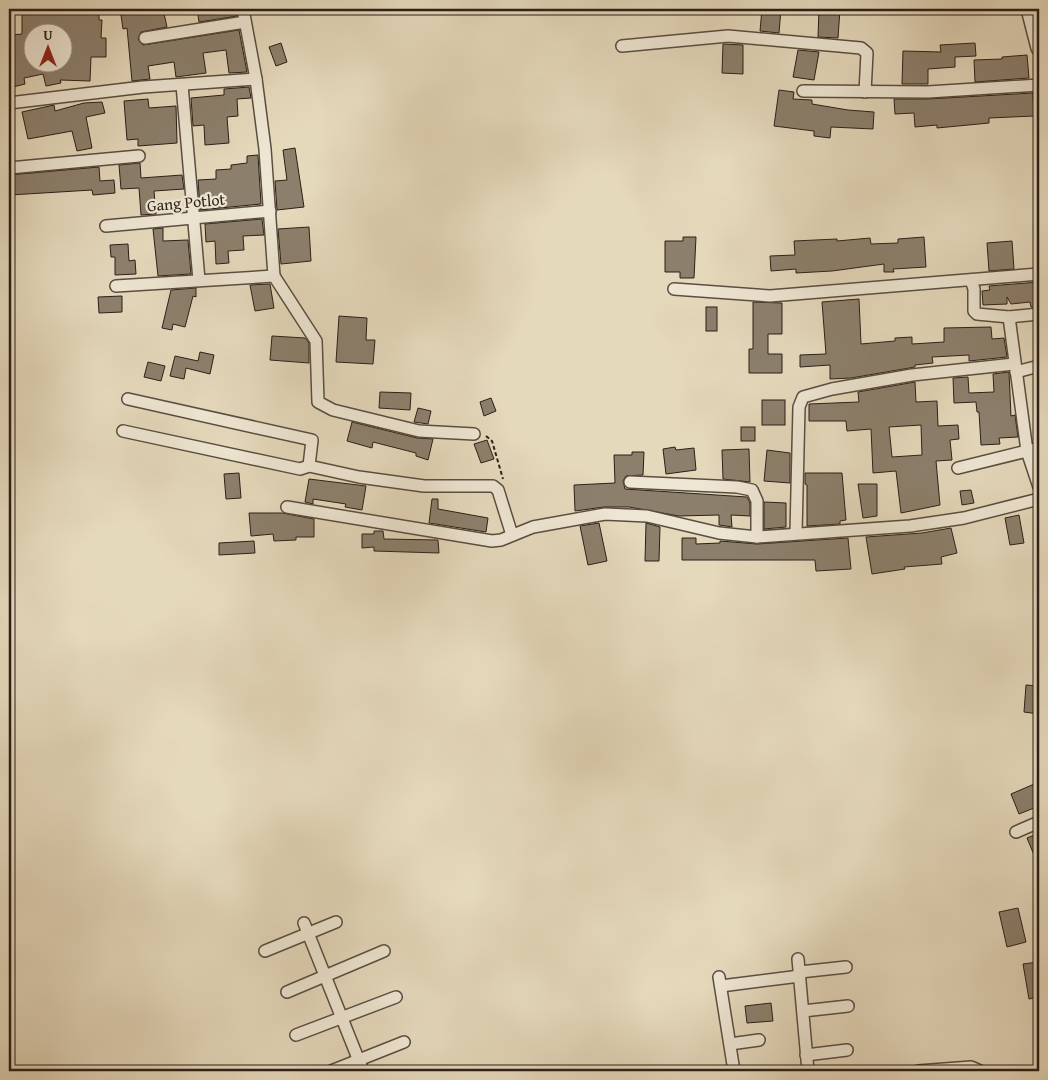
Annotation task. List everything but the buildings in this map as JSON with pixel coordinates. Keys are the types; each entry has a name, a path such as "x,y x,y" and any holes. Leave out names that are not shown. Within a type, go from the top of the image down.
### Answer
{"street":[{"path":"243,9 256,79 270,211 274,276 316,341 318,402 333,410 419,431 474,434"},
{"path":"1029,9 1039,48"},
{"path":"145,38 245,22"},
{"path":"622,46 728,36 861,48 867,53 865,92"},
{"path":"9,103 256,79"},
{"path":"803,92 928,92 1039,84"},
{"path":"182,85 199,280"},
{"path":"9,168 139,156"},
{"name":"Gang Potlot","path":"106,226 270,211"},
{"path":"674,289 770,296 1039,274"},
{"path":"116,286 274,276"},
{"path":"971,280 974,289 974,311 980,315 1009,317 1039,314"},
{"path":"1009,317 1027,451 1039,487"},
{"path":"796,533 799,407 803,397 832,389 912,375 1039,366"},
{"path":"128,399 312,440 309,466"},
{"path":"123,431 300,469 309,466 359,478 424,486 493,486 498,490 512,535"},
{"path":"958,468 1039,448"},
{"path":"630,482 737,487 752,490 756,494 757,501 757,537"},
{"path":"286,507 492,541 501,540 533,527 586,516 629,513 719,533 757,537 910,526 964,518 1039,499"},
{"path":"1016,832 1039,822"},
{"path":"265,951 306,928 336,922"},
{"path":"306,928 363,1071"},
{"path":"287,992 384,951"},
{"path":"798,958 808,1071"},
{"path":"734,1071 720,981 800,974 846,967"},
{"path":"296,1035 396,997"},
{"path":"803,1011 848,1006"},
{"path":"730,1044 758,1040"},
{"path":"331,1071 404,1042"},
{"path":"806,1055 847,1050"},
{"path":"918,1071 971,1067 980,1071"}]}
